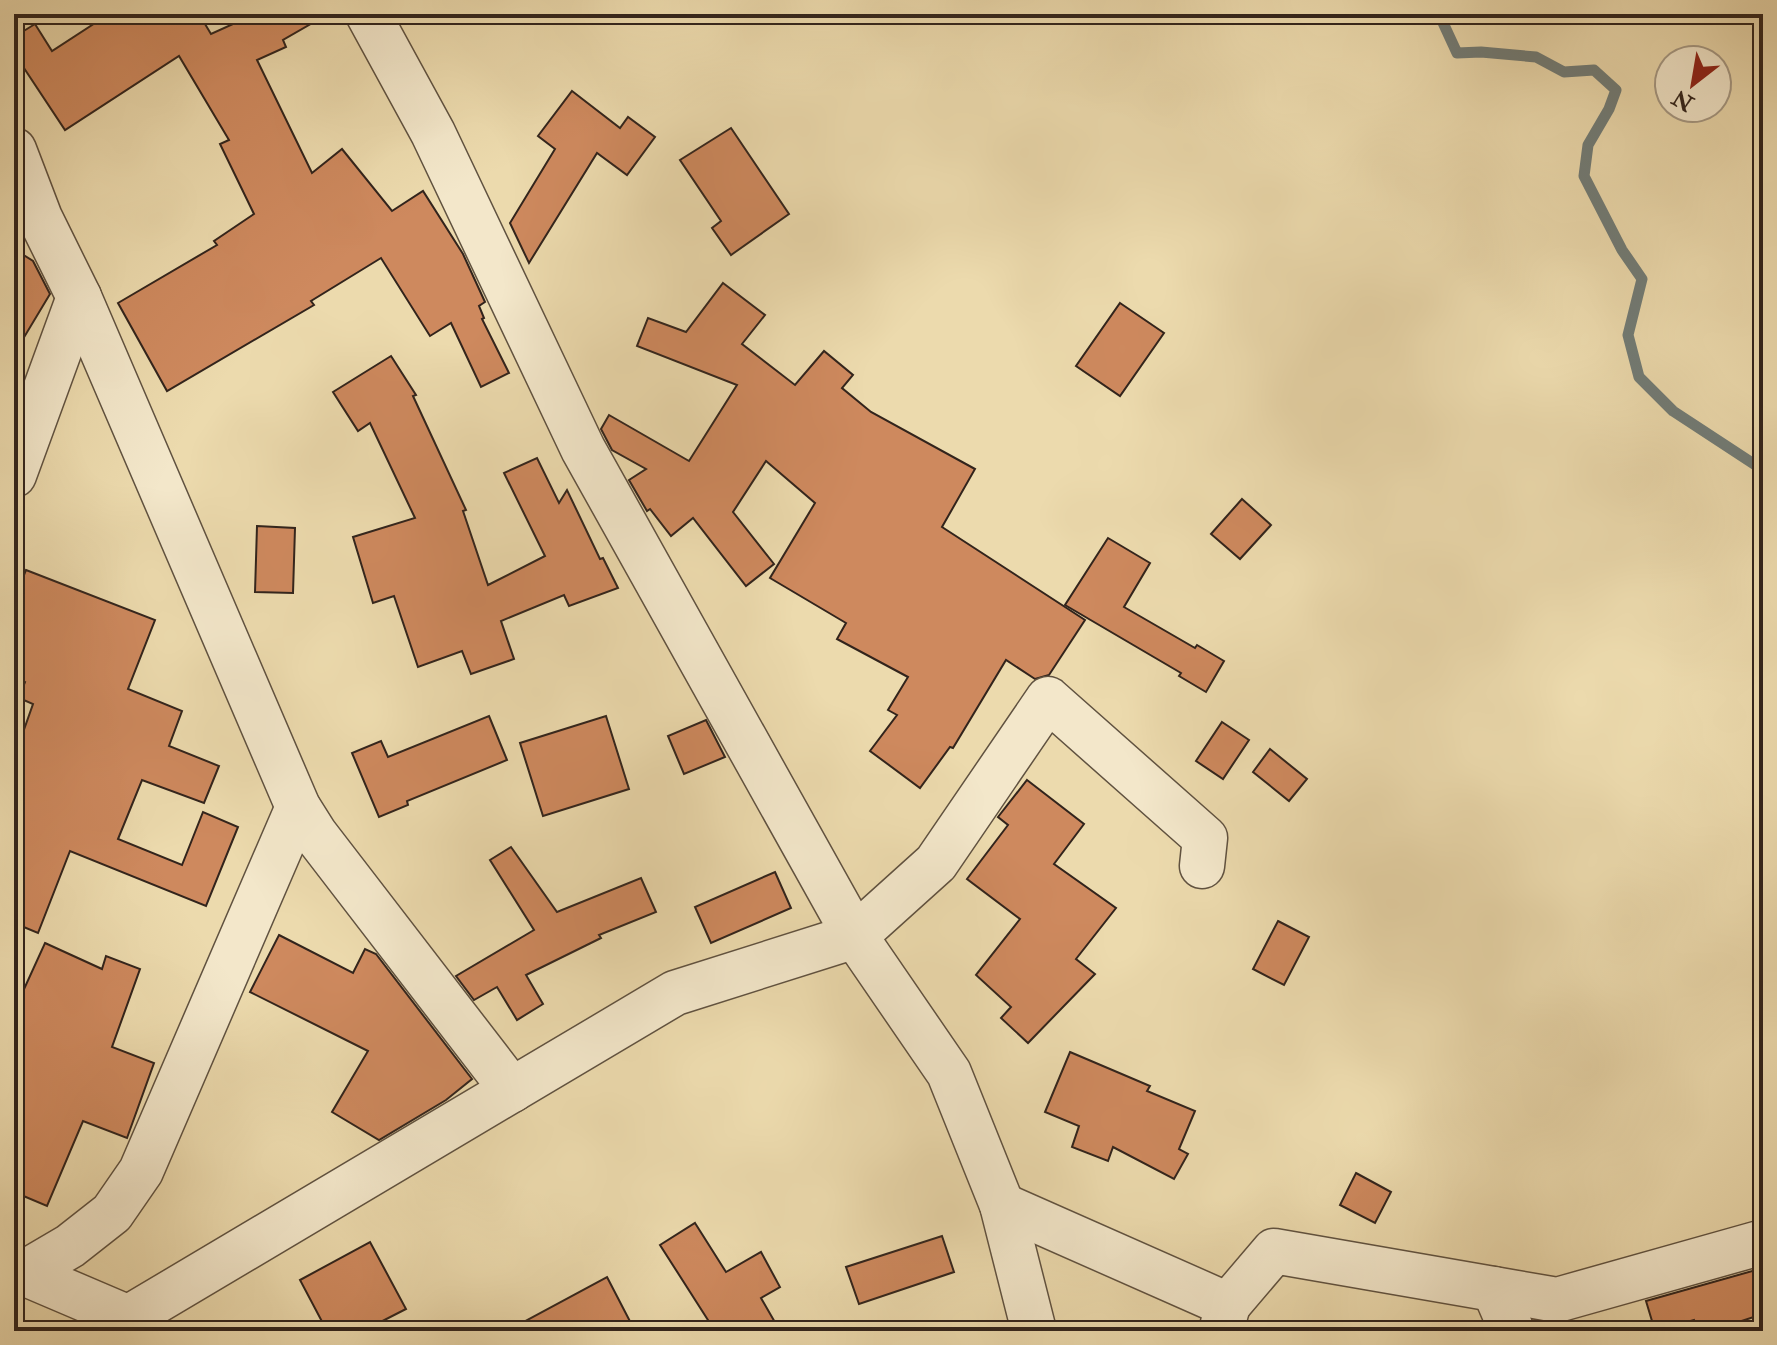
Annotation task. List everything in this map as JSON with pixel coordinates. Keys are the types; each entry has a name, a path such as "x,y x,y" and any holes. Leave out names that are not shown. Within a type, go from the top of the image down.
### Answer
{"street":[{"path":"368,14 433,133 583,449 855,936 949,1073 1002,1205 1034,1331"},
{"path":"14,150 27,215 79,297 298,807 315,834 512,1090"},
{"path":"14,475 79,297"},
{"path":"19,1271 117,1325 675,993 855,936 936,863 1048,699 1205,838 1202,866"},
{"path":"19,1271 70,1246 112,1213 141,1171 298,807"},
{"path":"1002,1205 1224,1318 1274,1251 1557,1300 1763,1242"},
{"path":"1494,1289 1512,1331"}],"building":[{"path":"109,14 199,14 211,34 255,14 328,14 283,40 286,47 257,60 312,173 342,149 392,211 423,191 463,254 485,302 479,306 482,319 509,373 481,387 451,323 430,336 381,258 311,301 314,305 167,391 118,303 217,245 214,241 254,214 220,144 229,140 179,56 65,130 14,53 14,37 35,24 52,51"},
{"path":"572,91 620,128 628,117 655,137 627,175 597,153 529,263 510,223 555,149 538,136"},
{"path":"731,128 789,214 731,255 712,228 721,221 680,160"},
{"path":"14,249 33,261 50,294 14,354"},
{"path":"723,283 765,315 742,344 795,385 824,351 853,375 842,388 871,412 975,469 942,527 1085,620 1049,675 1035,679 1006,660 953,748 950,747 920,788 870,751 897,715 888,710 908,677 837,639 846,623 770,578 815,503 766,461 733,512 774,564 746,586 693,518 671,536 650,509 647,511 629,480 646,469 612,450 601,429 609,415 689,461 737,385 637,346 648,318 686,332"},
{"path":"1120,303 1164,333 1120,396 1076,366"},
{"path":"391,356 416,395 413,396 466,510 463,511 488,585 545,556 504,473 537,458 559,503 567,490 600,559 603,558 618,588 569,606 564,595 501,621 514,659 471,674 462,651 418,667 394,596 373,603 353,537 415,518 370,423 358,431 333,392"},
{"path":"1242,499 1271,525 1240,559 1211,534"},
{"path":"257,526 295,528 293,593 255,592"},
{"path":"1108,538 1150,563 1124,607 1224,661 1206,692 1179,676 1181,673 1065,605"},
{"path":"26,570 155,620 128,689 182,711 169,746 219,766 204,803 142,780 118,839 182,865 203,812 238,827 206,906 70,851 38,933 14,923 14,758 33,704 19,698 25,682 14,678 14,601"},
{"path":"489,716 507,760 407,801 408,805 379,817 352,753 381,741 388,757"},
{"path":"606,716 629,789 543,816 520,743"},
{"path":"706,720 725,757 684,774 668,736"},
{"path":"1222,722 1249,740 1223,779 1196,761"},
{"path":"1270,749 1307,779 1289,801 1253,772"},
{"path":"1027,780 1084,824 1054,864 1116,908 1076,959 1095,974 1028,1043 1001,1018 1011,1007 976,975 1020,919 967,879 1008,825 998,817"},
{"path":"511,847 557,912 641,878 656,912 599,935 601,938 526,975 543,1004 517,1020 497,987 474,1000 456,976 534,930 490,860"},
{"path":"775,872 791,908 711,943 695,907"},
{"path":"1278,921 1309,937 1284,985 1253,969"},
{"path":"279,935 353,973 365,949 376,954 472,1079 446,1100 379,1140 332,1112 368,1051 250,992"},
{"path":"45,943 102,969 106,956 140,969 112,1047 154,1063 127,1138 83,1121 47,1206 14,1192 14,1011"},
{"path":"1070,1052 1150,1086 1147,1091 1195,1111 1179,1149 1188,1154 1174,1179 1113,1147 1108,1161 1072,1147 1079,1126 1045,1112"},
{"path":"1356,1173 1391,1192 1375,1223 1340,1205"},
{"path":"695,1223 726,1272 761,1252 780,1287 761,1298 780,1331 715,1331 660,1245"},
{"path":"942,1236 954,1272 859,1304 846,1267"},
{"path":"370,1242 406,1309 363,1331 327,1331 300,1280"},
{"path":"1763,1268 1763,1314 1711,1331 1698,1331 1694,1320 1655,1331 1646,1301"},
{"path":"607,1277 635,1331 507,1331"}],"waterway":[{"path":"1439,14 1457,53 1536,57 1564,72 1594,70 1616,90 1588,145 1584,176 1622,250 1642,279 1628,335 1639,377 1673,411 1763,470"}]}
